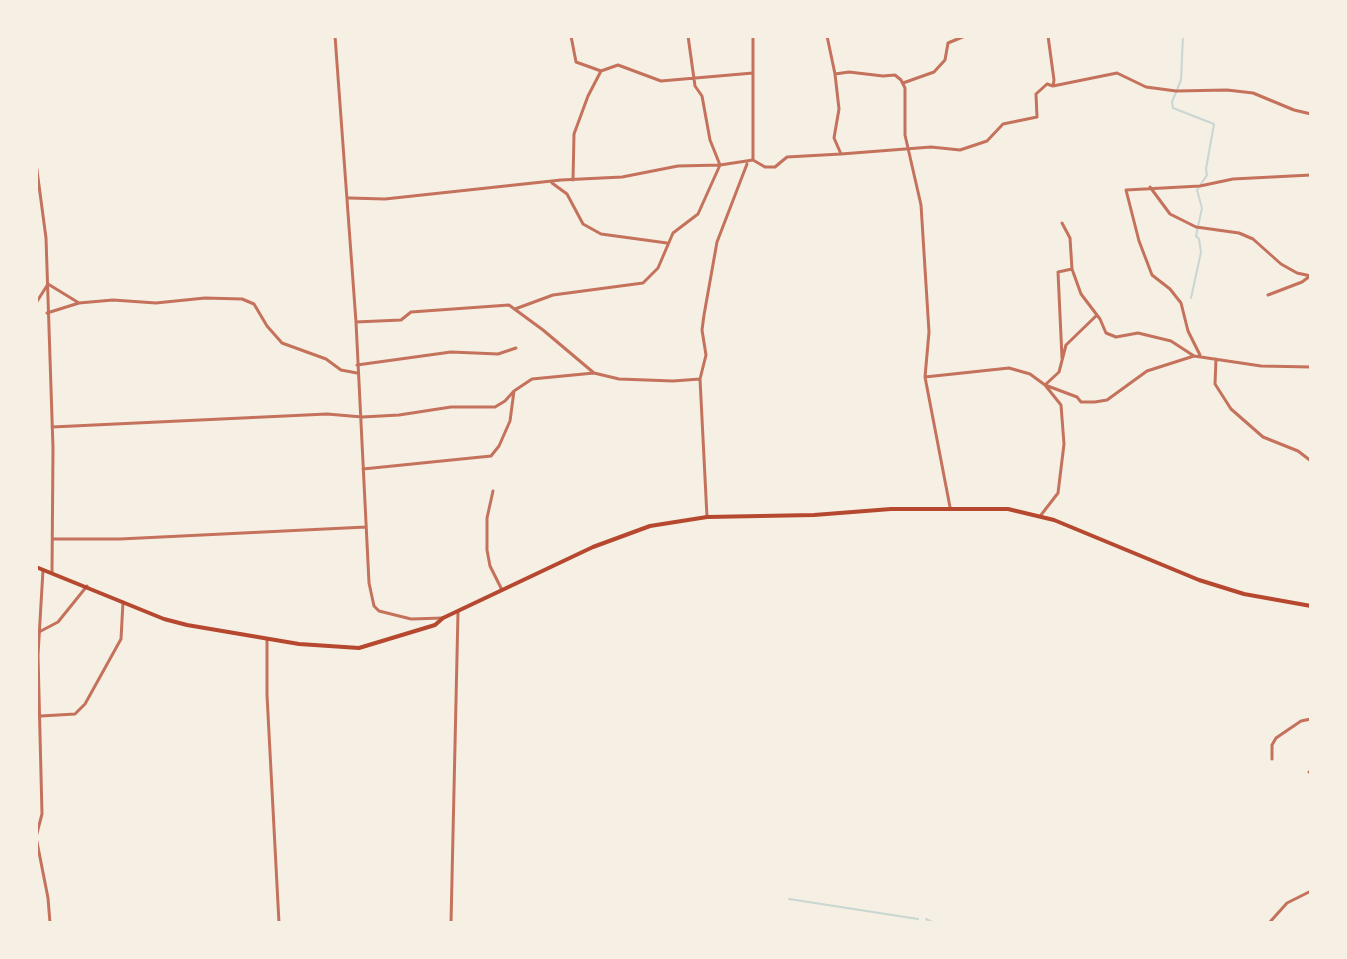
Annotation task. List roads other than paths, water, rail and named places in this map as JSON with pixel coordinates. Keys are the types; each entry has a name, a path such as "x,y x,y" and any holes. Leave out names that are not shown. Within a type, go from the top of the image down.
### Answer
{"main road":[{"path":"36,567 187,625 322,647 359,648 435,625 443,618 625,533 650,526 707,517 950,507 1008,509 1040,516 1199,580 1257,597 1311,606"}],"street":[{"path":"335,36 362,417 369,583 374,606 379,611 395,617 443,618"},
{"path":"571,36 576,62 601,71"},
{"path":"515,309 553,295 643,283 658,268 673,233 698,214 720,165 710,140 702,96 697,91 688,36"},
{"path":"753,36 753,160"},
{"path":"827,36 839,109 834,138 841,154"},
{"path":"903,83 934,72 945,60 948,43 965,36"},
{"path":"1048,36 1053,86"},
{"path":"573,180 574,134 601,71 618,65 661,81 753,73"},
{"path":"347,198 385,199 622,177 678,166 753,160 765,167 775,167 787,157 909,151 931,147 960,150 987,141 1003,124 1037,117 1036,94 1047,84 1053,86 1117,73 1146,87 1253,93 1311,114"},
{"path":"835,74 895,75 903,83 906,97 905,135 921,205 929,332 925,377 950,507"},
{"path":"36,163 46,238 48,284 54,539 52,572"},
{"path":"707,517 700,379 706,355 702,330 717,242 747,164"},
{"path":"1200,355 1188,331 1181,303 1170,289 1152,275 1139,241 1126,190 1311,175"},
{"path":"550,182 567,194 583,224 601,234 667,243"},
{"path":"1150,187 1170,214 1196,227 1239,233 1253,239 1281,264 1310,276"},
{"path":"1062,223 1070,238 1072,269 1081,294 1106,333 1111,336 1133,333 1152,336 1174,342 1194,356"},
{"path":"1062,362 1058,272 1072,269"},
{"path":"1268,295 1310,276"},
{"path":"36,303 48,284"},
{"path":"48,284 79,303"},
{"path":"47,313 79,303 113,300 156,303 205,298 242,299 254,304 282,343 326,359 341,370 357,373"},
{"path":"356,322 401,320 411,312 509,305 594,373"},
{"path":"1045,385 1059,372 1066,345 1097,315"},
{"path":"357,365 451,352 498,354 516,348"},
{"path":"1045,385 1077,397 1081,402 1107,400 1141,374 1200,355 1261,366 1311,367"},
{"path":"1216,358 1215,384 1231,409 1263,437 1298,451 1311,461"},
{"path":"925,377 1009,368 1030,374 1045,385 1061,405 1064,444 1058,493 1040,516"},
{"path":"52,427 327,414 362,417 451,407 495,407 532,379 594,373 619,379 700,379"},
{"path":"363,469 491,456 510,421 514,391"},
{"path":"493,491 487,518 488,561 502,590"},
{"path":"54,539 120,539 366,527"},
{"path":"43,569 37,685 42,814 36,837 50,923"},
{"path":"38,636 58,622 87,586"},
{"path":"40,716 75,714 85,704 121,639 123,602"},
{"path":"451,923 458,612"},
{"path":"267,639 279,923"},
{"path":"1272,759 1272,745 1276,738 1301,721 1311,719"},
{"path":"1269,923 1287,903 1311,891"}],"waterway":[{"path":"1183,36 1181,80 1172,102 1173,108 1214,124 1207,175 1197,190 1202,208 1196,236 1201,252 1191,298"},
{"path":"789,899 918,919"},
{"path":"926,919 934,923"}]}
